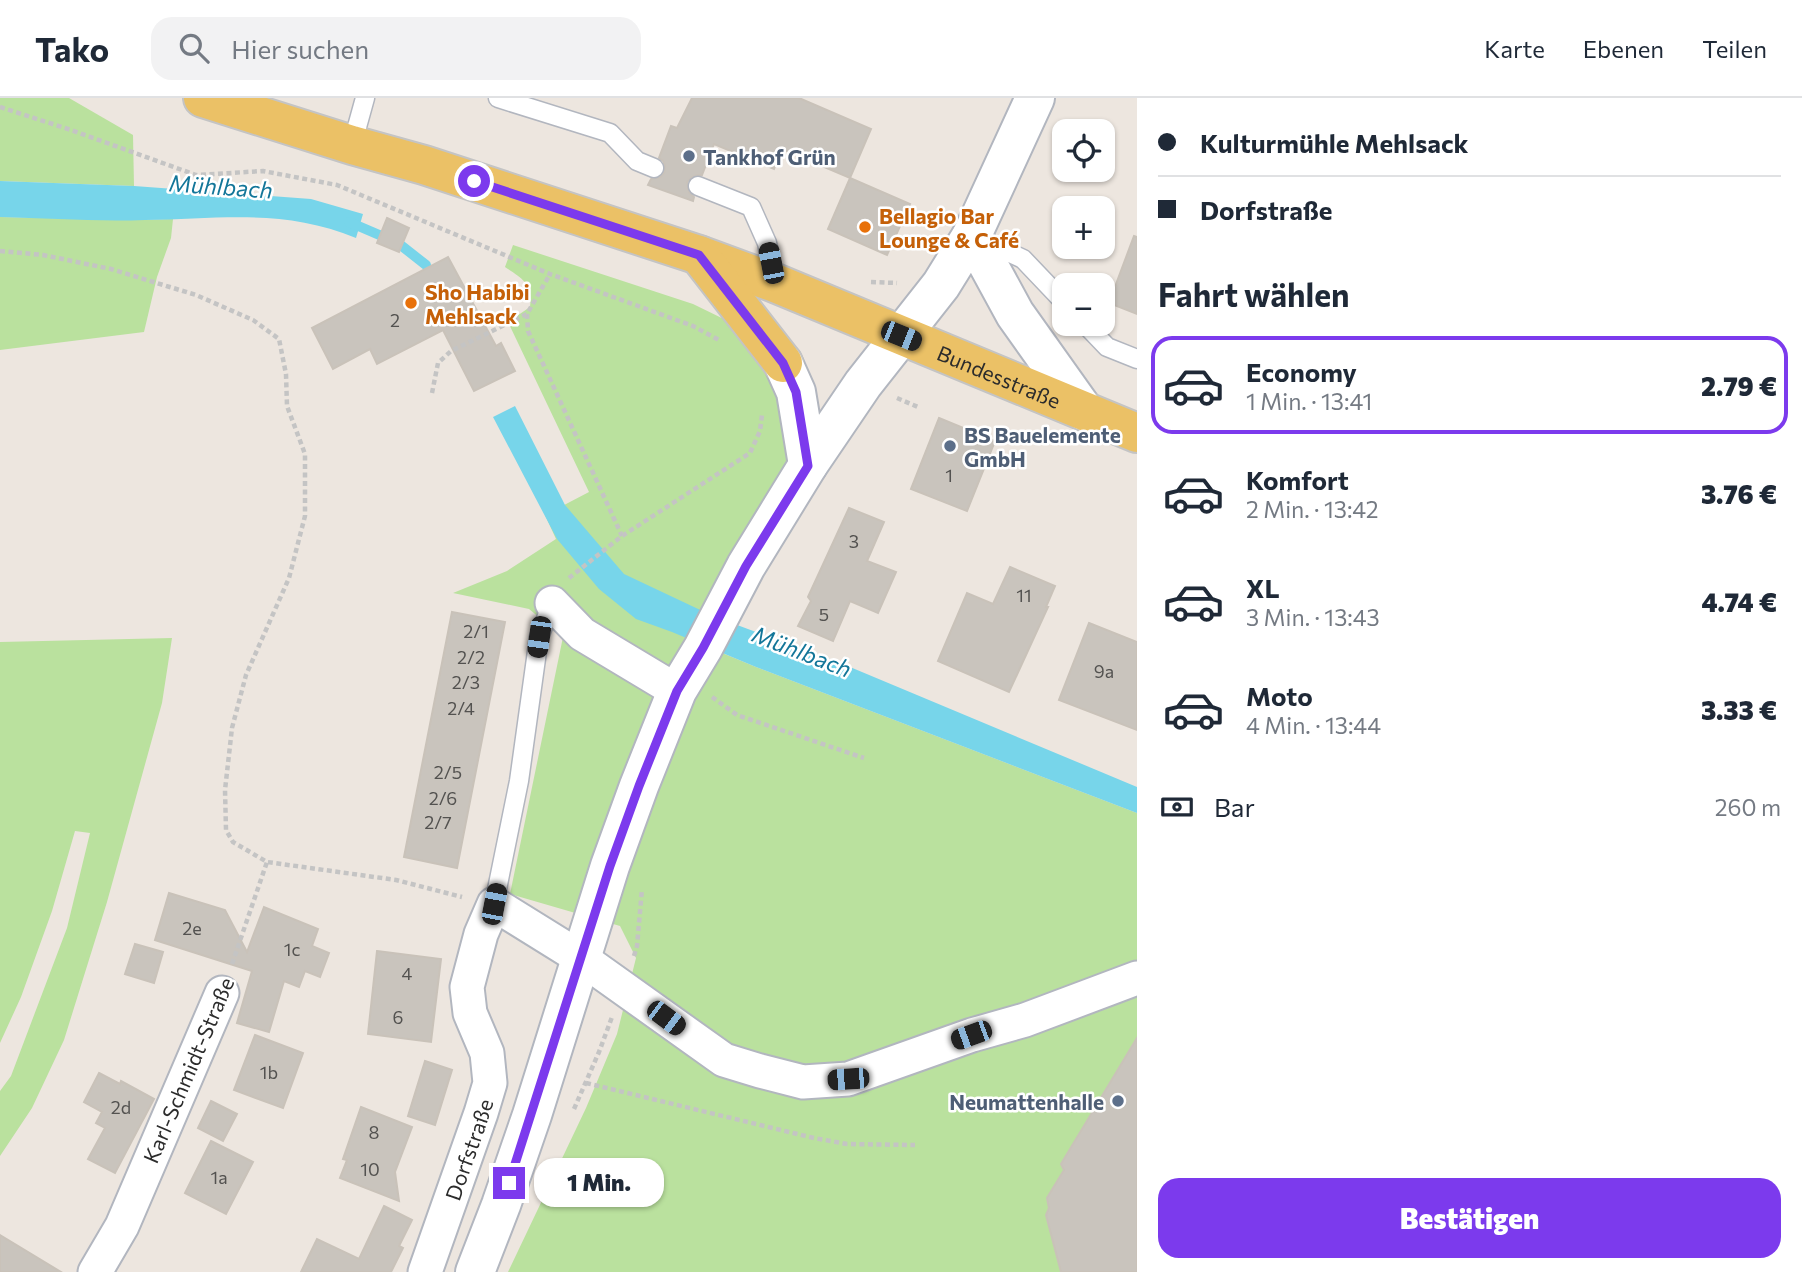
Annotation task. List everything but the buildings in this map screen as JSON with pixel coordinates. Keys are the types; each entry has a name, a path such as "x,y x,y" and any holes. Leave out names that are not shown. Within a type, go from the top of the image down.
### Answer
{"main road":[{"name":"Bundesstraße","path":"202,98 424,165 699,255 775,283 1137,433"},
{"path":"699,255 783,363"}],"street":[{"path":"475,1272 510,1180 631,809 689,672 746,566 808,466 863,384 941,285 972,235 1035,98"},
{"path":"972,235 1016,314 1084,411"},
{"path":"783,363 796,392 808,466"},
{"path":"552,603 582,634 689,672"},
{"path":"494,904 581,958 724,1060 803,1082 848,1079 971,1035 1026,1020 1137,978"},
{"name":"Dorfstraße","path":"425,1272 489,1083 487,1053 470,1013 467,988 481,934 494,904"},
{"name":"Karl-Schmidt-Straße","path":"95,1272 122,1226 222,993"}],"lane":[{"path":"352,145 365,98"},
{"path":"498,98 610,133 637,161 654,168"},
{"path":"698,186 751,208 767,243 775,283"},
{"path":"972,235 1023,259 1052,289"},
{"path":"1096,336 1107,347 1137,359"},
{"path":"494,904 519,781 539,637 552,603"}],"path":[{"path":"0,107 196,175 263,171 337,185 550,274 693,326 722,341"},
{"path":"0,251 43,255 111,269 197,295 253,320 279,339 286,374 287,406 305,454 304,516 289,578 246,675 232,728 225,790 226,830 233,842 267,862 396,880 494,904"},
{"path":"550,274 527,314 528,331 622,536"},
{"path":"432,393 438,363 452,351 527,314"},
{"path":"575,573 622,536 750,453 760,431 762,411"},
{"path":"689,672 737,715 864,758"},
{"name":"Karl-Schmidt-Straße","path":"222,993 267,862"},
{"path":"586,1083 814,1138 847,1144 915,1145"}],"green space":[{"path":"0,98 69,98 133,135 134,186 0,181"},
{"path":"0,217 173,219 171,238 157,277 144,332 0,350"},
{"path":"513,245 693,304 732,323 784,381 790,467 698,643 1137,813 1137,1272 508,1272 586,1108 617,1034 636,958 620,926 510,894 563,637 529,609 453,593 507,571 556,539 545,515 589,492 508,322 530,307 531,299 525,283 505,267"},
{"path":"172,638 162,703 107,902 64,1040 32,1108 0,1156 0,1091 11,1076 67,928 90,833 75,831 52,911 21,997 0,1043 0,642"}],"water":[{"path":"0,181 134,186 311,199 363,214 356,238 303,222 252,217 109,221 0,217"},
{"path":"515,406 565,505 624,574 713,616 850,667 1137,787 1137,813 636,619 599,589 557,539 493,417"}],"waterway":[{"name":"Mühlbach","path":"349,222 398,243 426,265"}],"place":[{"name":"Tankhof Grün","path":"689,156"},
{"name":"Bellagio Bar Lounge & Café","path":"865,227"},
{"name":"Sho Habibi Mehlsack","path":"411,303"},
{"name":"BS Bauelemente GmbH","path":"950,446"},
{"name":"Neumattenhalle","path":"1118,1101"}],"route":[{"path":"474,181 699,255 783,363 796,392 808,466 746,566 677,691 610,866 509,1183"}]}
